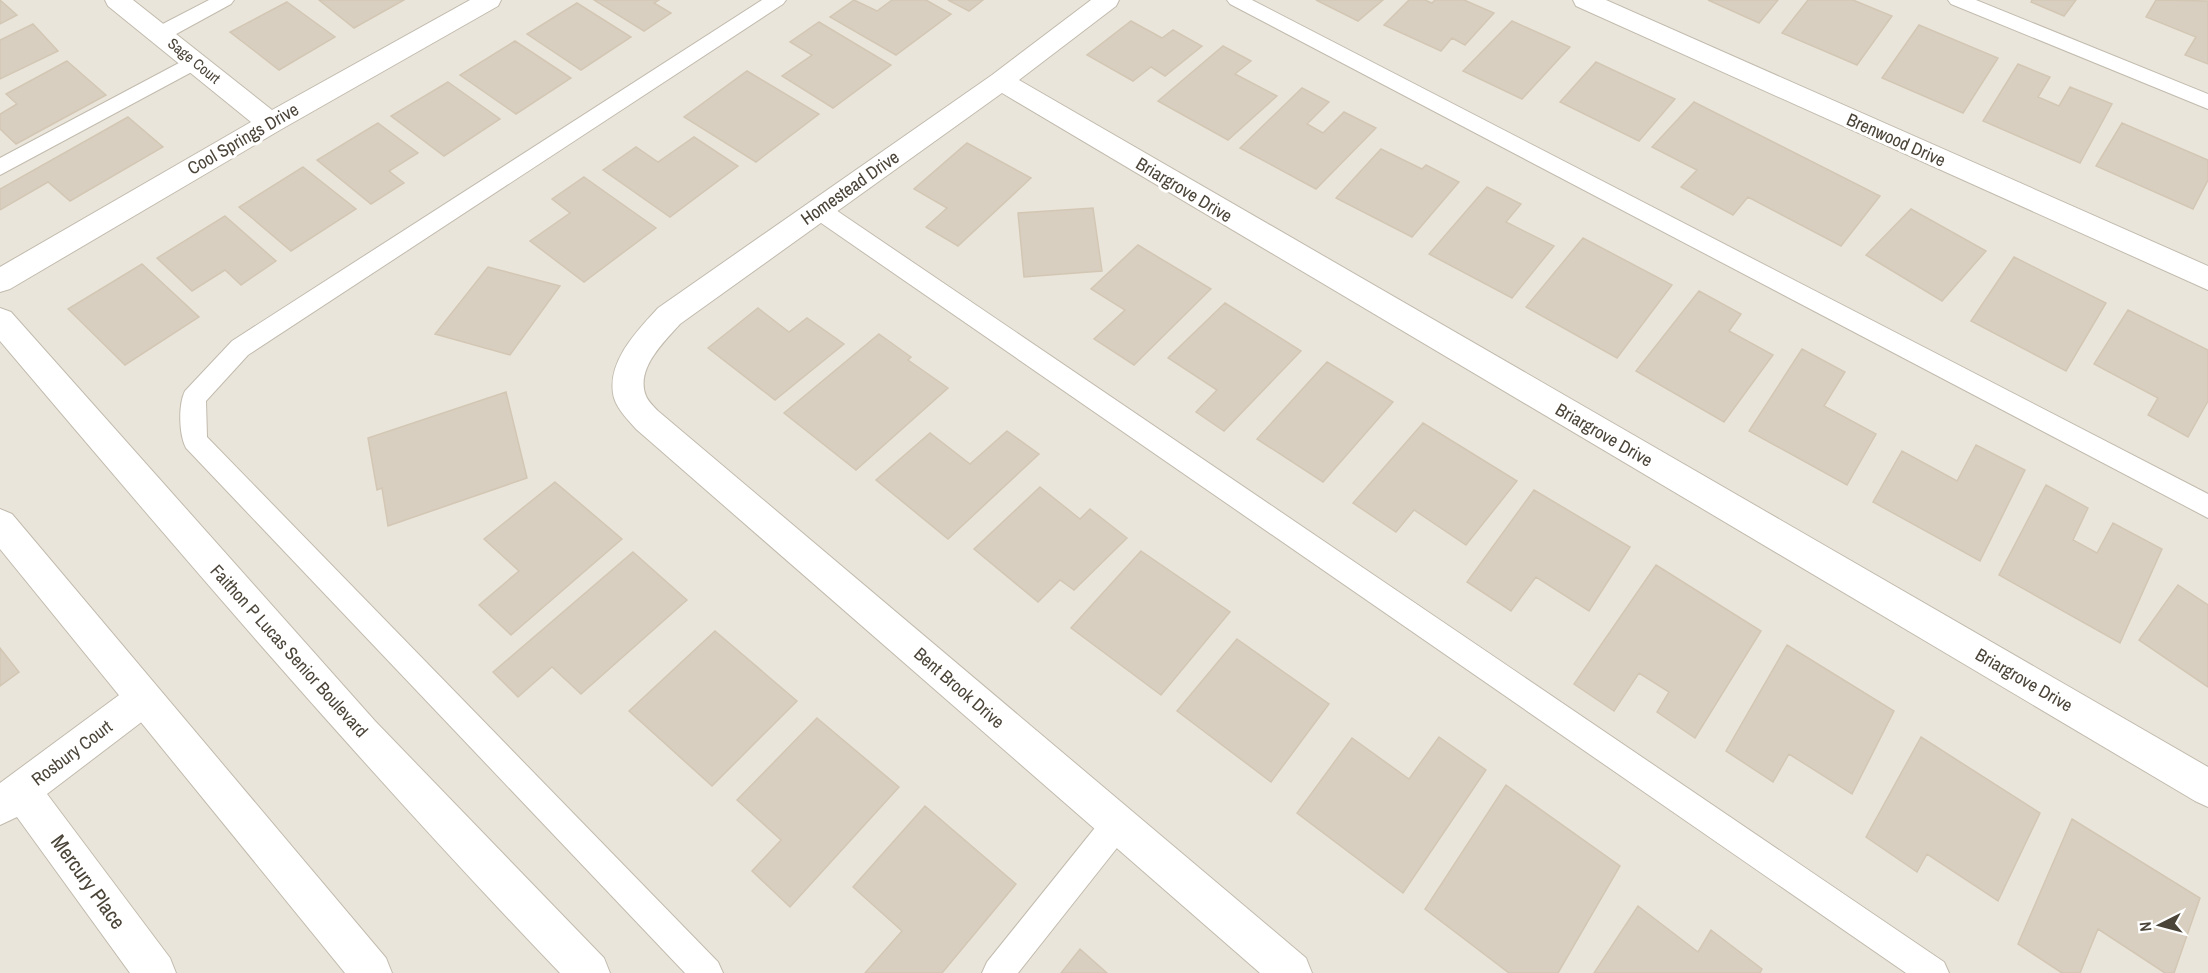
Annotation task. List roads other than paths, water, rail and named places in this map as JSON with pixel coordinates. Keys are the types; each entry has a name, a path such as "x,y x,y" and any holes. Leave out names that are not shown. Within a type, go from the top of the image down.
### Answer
{"street":[{"name":"Sage Court","path":"117,0 270,123"},
{"name":"Cool Springs Drive","path":"0,281 270,123 489,0"},
{"name":"Homestead Drive","path":"630,399 630,370 638,351 669,316 1001,81 1107,0"},
{"name":"Brenwood Drive","path":"1585,0 2208,279"},
{"name":"Briargrove Drive","path":"1001,81 1274,243 2208,788"},
{"name":"Faithon P Lucas Senior Boulevard","path":"0,320 249,608 490,873 589,973"},
{"name":"Bent Brook Drive","path":"630,399 647,420 1291,973"},
{"path":"0,524 371,973"},
{"name":"Rosbury Court","path":"10,799 143,699"},
{"name":"Mercury Place","path":"10,799 155,973"}],"lane":[{"path":"160,34 224,0"},
{"path":"707,973 195,441 194,398 240,348 776,0"},
{"path":"1237,0 2208,507"},
{"path":"1958,0 2208,102"},
{"path":"0,167 194,62"},
{"path":"819,210 1933,973"},
{"path":"998,973 1117,824"}]}
